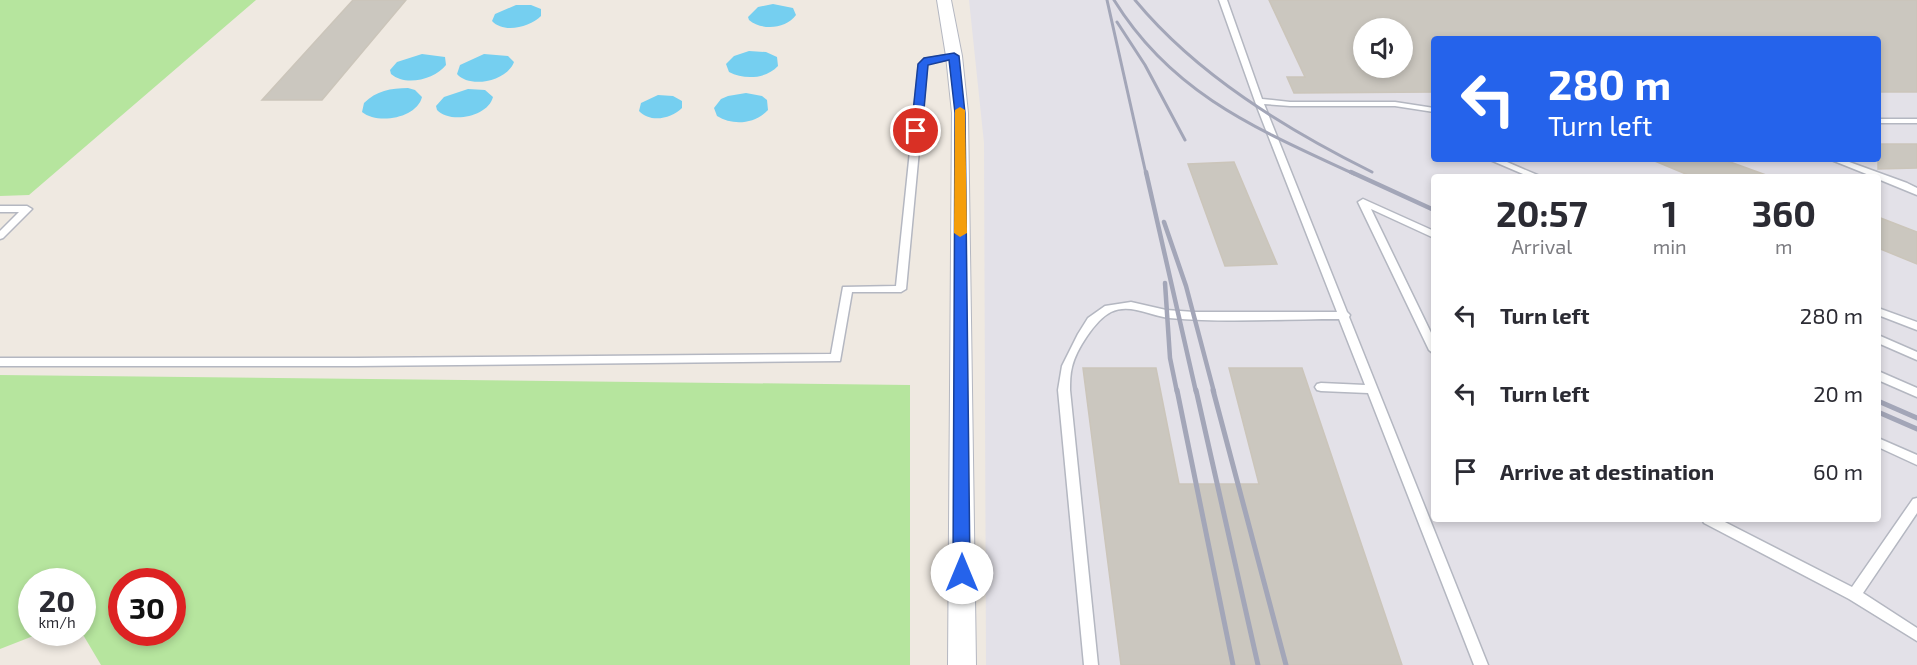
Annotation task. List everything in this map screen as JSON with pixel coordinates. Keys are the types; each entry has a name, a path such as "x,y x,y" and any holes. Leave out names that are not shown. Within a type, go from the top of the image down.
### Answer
{"street":[{"path":"944,0 954,56 960,113 962,665"}],"lane":[{"path":"1223,0 1260,101 1481,665"},
{"path":"0,362 837,358 847,289 901,289 923,64 927,60 954,56"},
{"path":"1260,101 1290,104 1395,104 1431,110"},
{"path":"1881,121 1917,121"},
{"path":"1500,162 1530,174"},
{"path":"1841,162 1874,174"},
{"path":"1881,177 1917,192"},
{"path":"1431,234 1363,202 1431,344"},
{"path":"0,209 27,209 0,236"},
{"path":"1091,665 1064,390 1067,366 1092,321 1109,308 1131,305 1179,315 1345,315"},
{"path":"1881,312 1917,326"},
{"path":"1881,340 1917,356"},
{"path":"1881,376 1917,393"},
{"path":"1321,387 1373,389"},
{"path":"1881,443 1917,460"},
{"path":"1854,595 1917,503"},
{"path":"1714,522 1854,595 1917,634"}],"shaded area":[{"path":"969,0 1917,0 1917,665 986,665 984,143"}],"green space":[{"path":"0,0 256,0 29,195 0,196"},
{"path":"0,375 910,385 910,665 101,665 90,646 96,646 96,568 18,568 18,642 0,649"}],"water":[{"path":"773,4 793,8 796,15 792,20 774,27 760,26 749,20 748,17 758,7"},
{"path":"516,5 531,5 541,9 541,16 517,28 503,27 492,21 495,14"},
{"path":"749,51 766,52 777,57 778,66 767,74 755,77 735,75 729,72 726,64 734,56"},
{"path":"422,54 445,57 446,65 435,74 420,80 404,80 391,74 390,70 397,62"},
{"path":"484,54 508,56 514,62 504,74 488,81 470,81 457,74 460,65"},
{"path":"408,88 415,90 422,97 413,110 387,119 369,116 362,112 364,103 379,93"},
{"path":"468,89 485,90 493,97 490,104 477,114 468,116 451,117 437,110 436,106 444,97"},
{"path":"746,93 762,96 767,100 768,110 757,118 744,122 730,121 717,116 714,108 721,99"},
{"path":"658,95 673,96 682,101 682,108 672,115 660,118 649,117 639,111 641,103"}],"building":[{"path":"353,0 406,0 322,100 262,100"},
{"path":"1269,0 1917,0 1917,92 1881,92 1881,36 1431,36 1431,92 1294,93 1287,77 1305,77"},
{"path":"1881,144 1917,144 1917,168 1878,169 1878,162 1881,162"},
{"path":"1234,162 1277,264 1225,266 1188,164"},
{"path":"1657,162 1730,162 1763,174 1686,174"},
{"path":"1881,218 1917,232 1917,264 1881,249"},
{"path":"1083,368 1156,368 1179,484 1259,484 1229,368 1302,368 1402,665 1121,665"}],"railway":[{"path":"1107,0 1146,174"},
{"path":"1114,0 1137,33 1162,61 1190,84 1251,124 1354,174"},
{"path":"1135,0 1186,52 1244,98 1307,138 1372,172"},
{"path":"1117,22 1145,65 1185,140"},
{"path":"1146,172 1196,392"},
{"path":"1351,172 1431,209"},
{"path":"1164,222 1186,286 1214,392"},
{"path":"1165,283 1170,358 1177,392"},
{"path":"1177,390 1233,665"},
{"path":"1196,390 1258,665"},
{"path":"1213,390 1286,665"},
{"path":"1881,402 1917,418"},
{"path":"1881,413 1917,429"}],"slow traffic":[{"path":"960,110 960,233"}],"route":[{"path":"916,131 923,64 927,60 954,56 960,113 962,573"}]}
